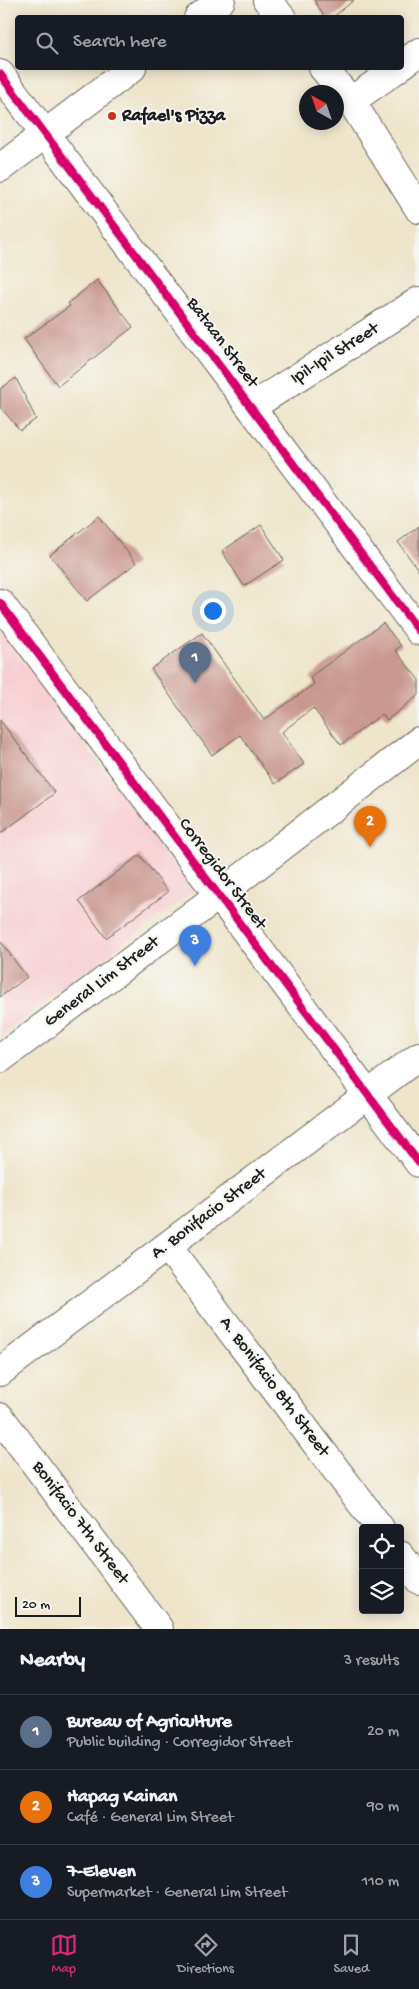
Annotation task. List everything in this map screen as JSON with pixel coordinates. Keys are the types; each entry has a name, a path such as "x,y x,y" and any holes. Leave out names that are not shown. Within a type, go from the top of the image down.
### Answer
{"street":[{"path":"202,15 221,0"},
{"path":"268,0 280,15"},
{"path":"404,63 419,52"},
{"path":"0,168 129,70"},
{"path":"325,70 351,101 419,209"},
{"path":"351,101 395,70"},
{"name":"Bataan Street","path":"0,74 419,631"},
{"name":"Ipil-Ipil Street","path":"251,407 419,301"},
{"name":"Corregidor Street","path":"0,603 419,1162"},
{"name":"General Lim Street","path":"0,1059 219,895 419,740"},
{"name":"A. Bonifacio Street","path":"0,1372 419,1056"},
{"name":"A. Bonifacio 8th Street","path":"168,1246 377,1524"},
{"name":"Bonifacio 7th Street","path":"0,1417 159,1629"},
{"path":"404,1560 419,1580"}],"shaded area":[{"path":"0,630 193,891 0,1036"}],"building":[{"path":"314,0 354,0 336,15 323,15"},
{"path":"97,280 133,327 58,386 24,339 70,306 68,303"},
{"path":"16,378 36,419 20,430 0,407 0,389"},
{"path":"99,516 136,563 87,601 50,555"},
{"path":"261,525 284,560 244,586 222,551"},
{"path":"419,526 419,571 398,542"},
{"path":"383,623 401,646 395,650 419,680 419,695 387,720 382,714 341,745 313,708 282,732 304,764 275,784 240,735 212,755 151,669 202,633 264,720 314,684 310,677"},
{"path":"0,720 55,793 0,834"},
{"path":"140,855 168,892 106,938 79,901"},
{"path":"0,941 27,977 0,997"}],"cycle path":[{"path":"0,74 419,631"},
{"path":"0,603 419,1163"}],"place":[{"name":"Rafael's Pizza","path":"112,116"},
{"name":"Bureau of Agriculture","path":"195,683"},
{"name":"Hapag Kainan","path":"370,847"},
{"name":"7-Eleven","path":"195,966"}]}
